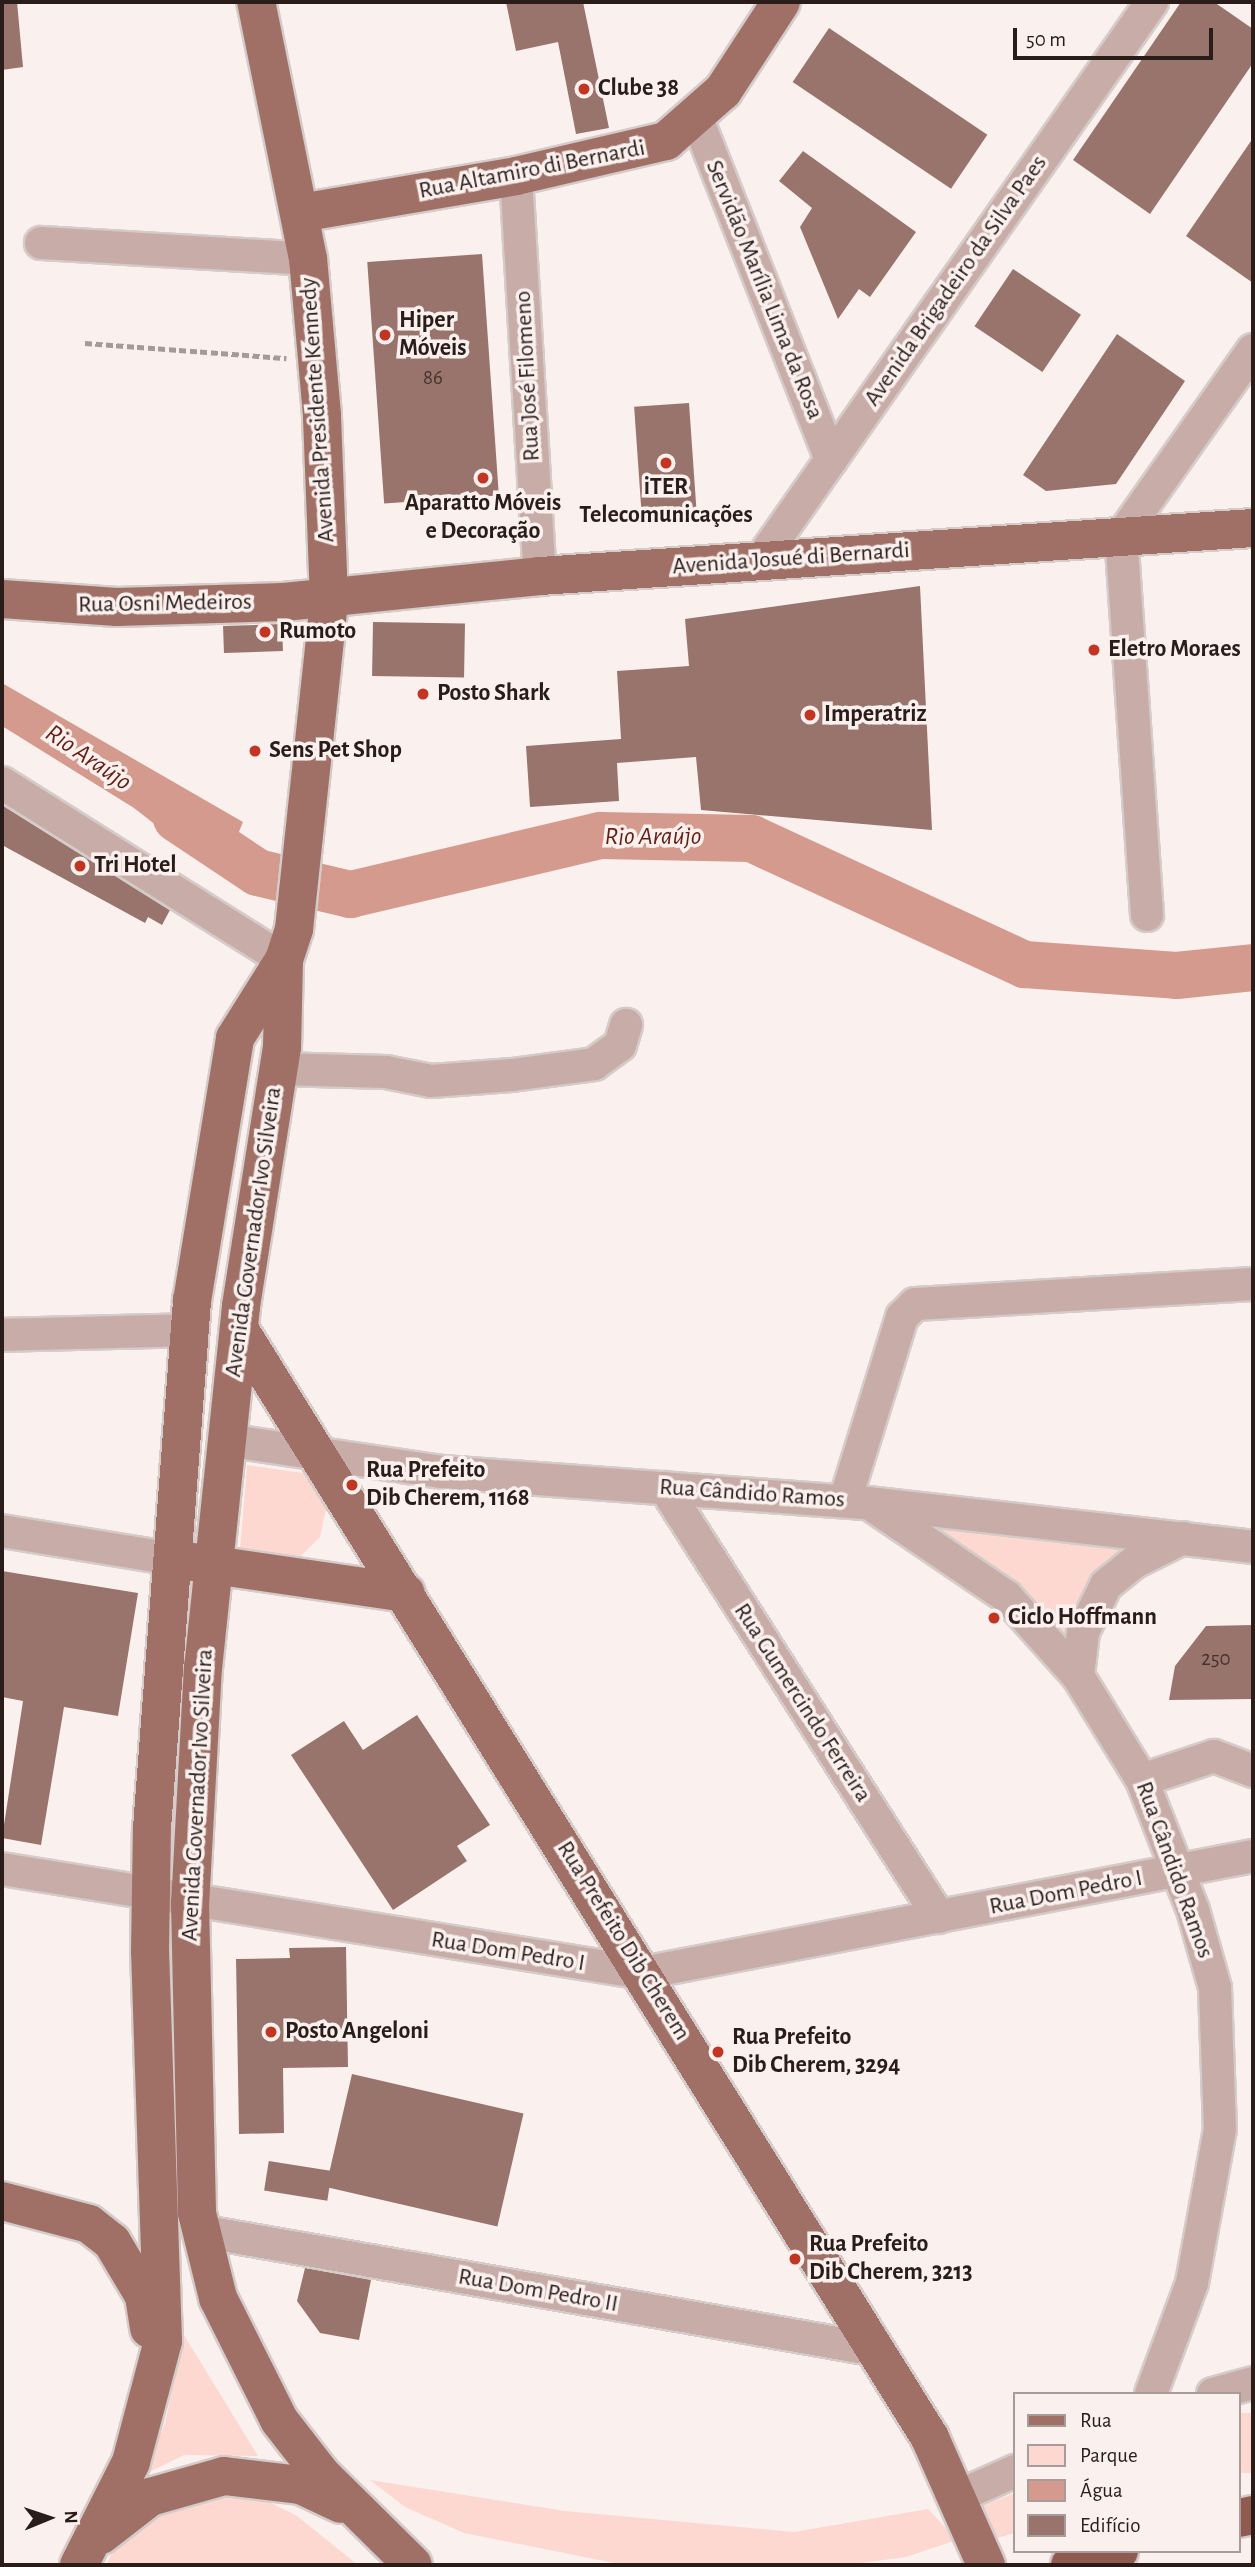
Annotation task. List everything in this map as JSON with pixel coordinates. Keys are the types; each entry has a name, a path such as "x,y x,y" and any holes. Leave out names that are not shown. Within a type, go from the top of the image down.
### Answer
{"highway":[{"path":"1070,2565 1112,2553"}],"main road":[{"name":"Avenida Presidente Kennedy","path":"256,2 308,259 318,360 329,599 309,823 289,945"},
{"name":"Rua Altamiro di Bernardi","path":"300,213 516,176 642,150 697,119 723,91 781,2"},
{"name":"Avenida Josué di Bernardi","path":"329,599 540,576 1253,528"},
{"name":"Rua Osni Medeiros","path":"2,599 169,607 329,599"},
{"name":"Avenida Governador Ivo Silveira","path":"289,945 278,1069 239,1329 211,1565 190,1903 200,2231 218,2298 258,2385 321,2474 413,2565"},
{"name":"Avenida Governador Ivo Silveira","path":"85,2556 131,2462 155,2380 164,2304 156,2212 151,1893 189,1330 235,1038 289,945"},
{"name":"Rua Prefeito Dib Cherem","path":"239,1329 876,2350 959,2497 986,2565"},
{"path":"319,1580 340,1563 351,1537 352,1509"},
{"path":"173,1559 406,1593"},
{"path":"2,2201 89,2224 112,2242 144,2296 155,2380"},
{"path":"85,2556 150,2497 225,2476 301,2485 369,2522"}],"street":[{"name":"Avenida Brigadeiro da Silva Paes","path":"760,561 1152,2"},
{"name":"Servidão Marília Lima da Rosa","path":"697,119 831,460"},
{"name":"Rua José Filomeno","path":"516,176 540,576"},
{"path":"41,243 308,259"},
{"path":"1147,915 1121,537 1253,350"},
{"path":"2,783 289,945"},
{"path":"278,1069 386,1072 431,1081 512,1075 594,1063 620,1045 626,1025"},
{"path":"1253,1284 915,1304 902,1317 856,1502 1253,1547"},
{"path":"2,1335 189,1330"},
{"name":"Rua Cândido Ramos","path":"225,1440 318,1456 665,1488 856,1502 1007,1597 1078,1676 1142,1780 1179,1871 1215,1988 1220,2129 1192,2283 1152,2392"},
{"name":"Rua Gumercindo Ferreira","path":"665,1488 939,1917"},
{"path":"2,1531 173,1559"},
{"path":"1078,1676 1083,1632 1107,1585 1133,1563 1183,1538"},
{"path":"1142,1780 1214,1756 1253,1771"},
{"name":"Rua Dom Pedro I","path":"2,1869 151,1893 190,1903 643,1973 1253,1856"},
{"name":"Rua Dom Pedro II","path":"200,2231 876,2350"},
{"path":"1220,2392 1253,2383"},
{"path":"959,2497 1014,2471"}],"path":[{"path":"85,343 318,360"}],"green space":[{"path":"247,1465 309,1474 327,1504 320,1537 301,1556 240,1549"},
{"path":"915,1527 1131,1546 1091,1580 1069,1615 1066,1641 1045,1614 967,1551"},
{"path":"184,2335 258,2456 184,2455 145,2474 165,2423"},
{"path":"1241,2413 1253,2413 1253,2473 1241,2473"},
{"path":"370,2480 565,2511 794,2532 928,2509 947,2529 964,2524 969,2536 906,2557 846,2565 624,2565 464,2533 405,2507"},
{"path":"1014,2493 1014,2533 989,2540 975,2509"},
{"path":"256,2495 297,2516 358,2565 106,2565 116,2545 171,2496"}],"water":[{"path":"2,683 243,822 221,876 134,808 2,726"}],"building":[{"path":"2,2 17,2 23,67 2,70"},
{"name":"Clube 38","path":"506,2 583,2 609,128 576,134 558,42 516,51"},
{"path":"1181,2 1214,2 1253,29 1253,63 1150,214 1073,160"},
{"path":"829,28 987,135 951,189 793,82"},
{"path":"1253,138 1253,283 1186,236"},
{"path":"803,151 916,232 870,297 859,289 838,319 800,227 812,208 779,181"},
{"path":"482,254 499,495 384,503 367,262"},
{"path":"1013,269 1081,315 1042,372 974,326"},
{"path":"1117,334 1185,381 1116,484 1046,491 1023,475"},
{"name":"iTER Telecomunicações","path":"689,403 697,519 642,523 634,407"},
{"name":"Imperatriz","path":"920,586 932,830 701,810 696,757 617,763 619,801 530,807 526,746 621,739 617,671 689,666 685,619"},
{"path":"373,622 465,624 464,678 372,676"},
{"path":"282,624 283,651 224,653 223,626"},
{"name":"Tri Hotel","path":"2,805 170,910 162,925 148,917 145,923 2,845"},
{"path":"2,1571 138,1593 118,1716 64,1707 41,1845 2,1838 23,1701 2,1697"},
{"path":"1253,1625 1253,1699 1169,1700 1175,1666 1206,1626"},
{"path":"417,1715 490,1825 457,1846 467,1861 393,1910 291,1755 344,1721 363,1750"},
{"path":"346,1947 348,2067 283,2068 284,2133 239,2134 236,1959 290,1958 289,1948"},
{"path":"352,2074 523,2114 497,2227 326,2187"},
{"path":"269,2161 332,2171 327,2201 264,2191"},
{"path":"305,2268 371,2280 359,2340 320,2333 297,2301"}],"waterway":[{"name":"Rio Araújo","path":"176,818 257,872 350,894 600,835 751,838 1024,964 1176,975 1253,967"}],"place":[{"name":"Clube 38","path":"584,89"},
{"name":"Hiper Móveis","path":"385,335"},
{"name":"iTER Telecomunicações","path":"666,463"},
{"name":"Aparatto Móveis e Decoração","path":"483,478"},
{"name":"Rumoto","path":"265,632"},
{"name":"Eletro Moraes","path":"1094,650"},
{"name":"Posto Shark","path":"423,694"},
{"name":"Imperatriz","path":"810,715"},
{"name":"Sens Pet Shop","path":"255,751"},
{"name":"Tri Hotel","path":"80,866"},
{"name":"Rua Prefeito Dib Cherem, 1168","path":"352,1485"},
{"name":"Ciclo Hoffmann","path":"994,1618"},
{"name":"Posto Angeloni","path":"271,2032"},
{"name":"Rua Prefeito Dib Cherem, 3294","path":"718,2052"},
{"name":"Rua Prefeito Dib Cherem, 3213","path":"795,2259"}]}
